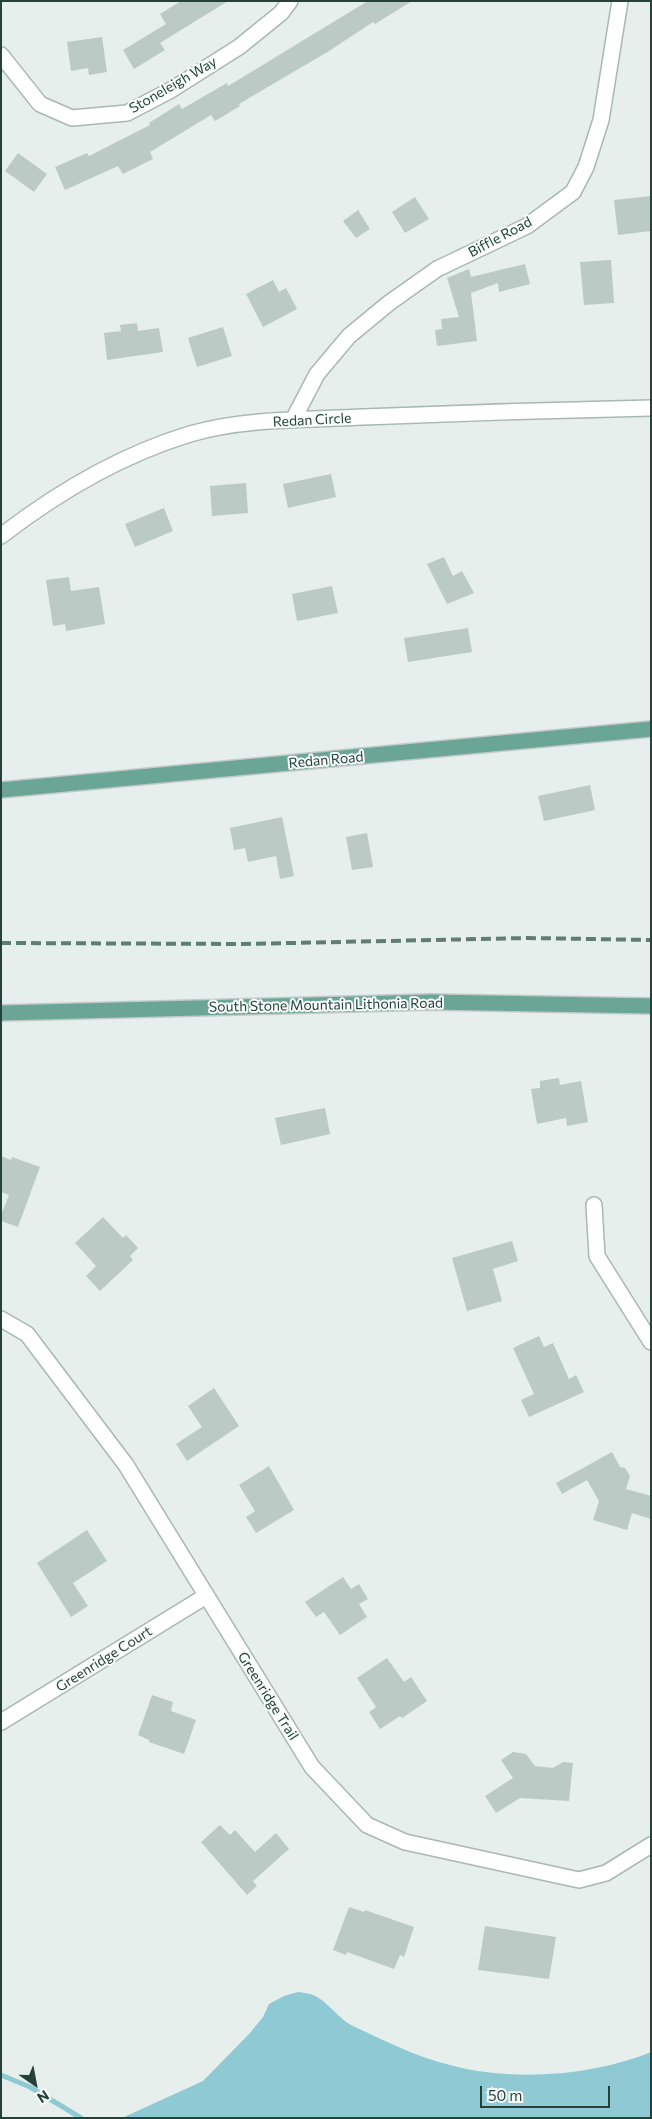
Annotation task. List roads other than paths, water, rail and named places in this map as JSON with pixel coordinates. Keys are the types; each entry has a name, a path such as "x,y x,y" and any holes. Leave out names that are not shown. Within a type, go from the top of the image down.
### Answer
{"main road":[{"name":"Redan Road","path":"1,790 651,729"},
{"name":"South Stone Mountain Lithonia Road","path":"1,1013 431,1002 651,1006"}],"street":[{"name":"Stoneleigh Way","path":"1,55 40,104 48,108 72,118 127,113 171,90 239,47 281,13 290,1"},
{"name":"Biffle Road","path":"293,420 317,374 349,336 382,308 437,269 527,226 573,192 586,167 601,120 620,1"},
{"name":"Redan Circle","path":"1,536 80,481 156,446 192,434 244,423 517,410 651,408"},
{"path":"594,1206 597,1256 651,1342"},
{"name":"Greenridge Trail","path":"1,1319 27,1334 126,1465 312,1767 367,1825 405,1842 579,1880 606,1873 651,1845"},
{"name":"Greenridge Court","path":"1,1722 206,1596"}],"water":[{"path":"298,1992 310,1994 318,1998 349,2024 390,2043 438,2062 473,2070 499,2074 551,2074 604,2067 651,2052 651,2118 122,2118 203,2081 250,2033 263,2017 269,2004 284,1996"}],"waterway":[{"path":"1,2075 30,2087 81,2118"}],"railway":[{"path":"1,943 243,944 528,938 651,940"}]}
